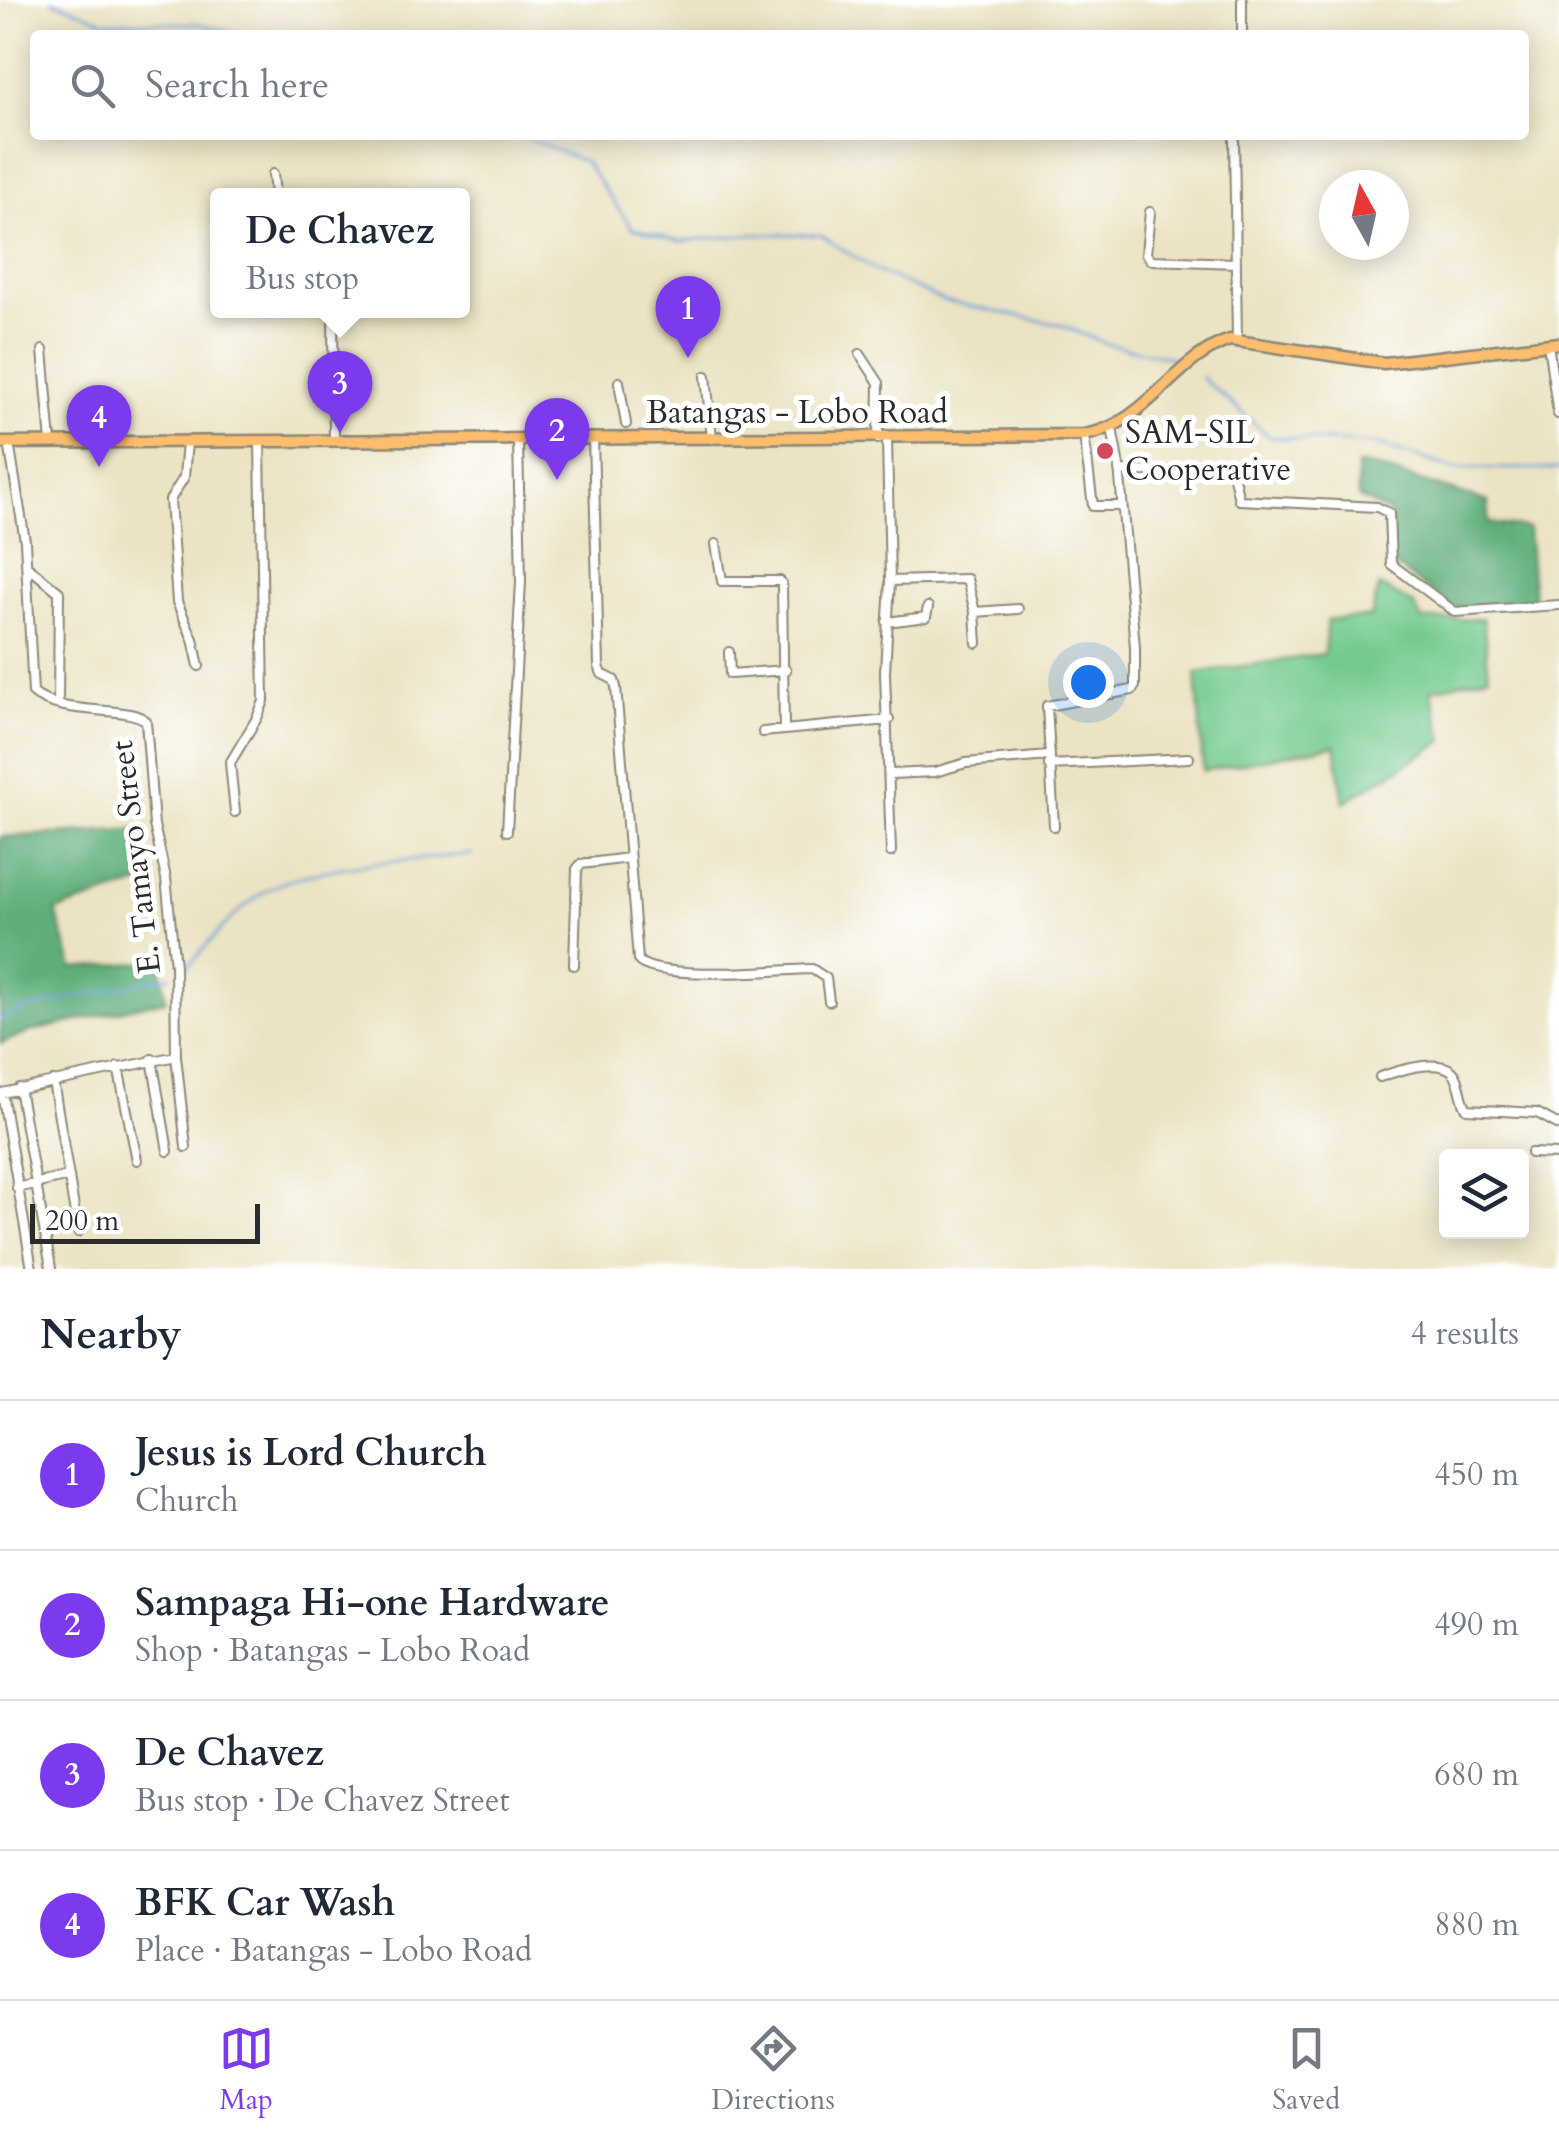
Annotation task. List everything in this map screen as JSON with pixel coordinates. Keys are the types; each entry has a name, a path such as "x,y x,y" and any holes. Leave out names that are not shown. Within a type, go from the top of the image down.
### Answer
{"main road":[{"path":"1237,340 1384,363 1553,344"},
{"name":"Batangas - Lobo Road","path":"5,443 518,440 594,438 626,431 712,439 1084,436 1112,428 1214,347 1237,340"}],"street":[{"path":"1242,0 1242,30"},
{"path":"1234,140 1237,340"},
{"path":"274,174 275,188"},
{"path":"1150,212 1146,254 1151,260 1236,264"},
{"path":"333,318 334,441"},
{"path":"1553,344 1558,414"},
{"path":"42,350 50,442"},
{"path":"860,354 878,383 882,439 890,581 886,672 891,852"},
{"path":"706,376 712,439"},
{"path":"619,382 626,431"},
{"path":"1054,826 1047,706 1132,690 1135,686 1135,648 1112,428"},
{"path":"1084,436 1094,506 1121,506"},
{"path":"594,438 599,666 616,687 638,960 643,966 694,972 812,969 826,978 829,1001"},
{"path":"507,831 520,582 518,440"},
{"path":"187,442 184,476 170,500 177,602 200,666"},
{"path":"236,812 230,763 264,701 260,442"},
{"path":"5,443 28,566 33,693 58,704 59,592 28,566"},
{"path":"1119,471 1230,472 1239,500 1377,507 1388,513 1391,564 1455,612 1559,606"},
{"path":"716,544 722,581 782,584 784,728"},
{"path":"890,581 966,579 975,612 977,643"},
{"path":"887,622 920,620 926,617 928,608"},
{"path":"975,612 1018,609"},
{"path":"729,652 730,674 786,670"},
{"name":"E. Tamayo Street","path":"58,704 102,713 136,714 146,720 154,824 166,878 177,999 176,1056"},
{"path":"763,732 889,720"},
{"path":"891,774 936,772 966,763 1189,758"},
{"path":"574,965 577,868 629,858"},
{"path":"32,1269 0,1096 19,1088 176,1056 186,1147"},
{"path":"152,1059 168,1151"},
{"path":"1380,1077 1414,1066 1448,1070 1455,1076 1467,1110 1537,1113 1559,1125"},
{"path":"118,1067 136,1160"},
{"path":"53,1081 78,1232"},
{"path":"19,1088 51,1268"},
{"path":"1531,1152 1559,1154"},
{"path":"16,1188 69,1176"}],"green space":[{"path":"1357,465 1372,466 1488,502 1488,523 1528,528 1534,601 1455,609 1392,564 1389,513 1358,497"},
{"path":"1379,586 1414,605 1422,620 1483,619 1489,675 1431,690 1444,741 1344,802 1335,745 1203,771 1196,673 1324,654 1327,620 1371,617"},
{"path":"140,829 152,880 56,911 73,968 160,961 166,1000 29,1032 0,1044 0,837"}],"waterway":[{"path":"52,0 104,21 200,24 223,30"},
{"path":"532,140 585,162 632,228 680,241 759,234 820,235 877,271 944,301 1061,325 1104,343 1177,359"},
{"path":"1201,377 1270,437 1376,444 1453,468 1559,469"},
{"path":"180,971 244,907 286,882 337,869 472,854"},
{"path":"0,1020 22,1010 171,976"}],"place":[{"name":"Jesus is Lord Church","path":"688,358"},
{"name":"De Chavez","path":"340,433"},
{"name":"SAM-SIL Cooperative","path":"1105,451"},
{"name":"BFK Car Wash","path":"99,467"},
{"name":"Sampaga Hi-one Hardware","path":"557,480"}]}
